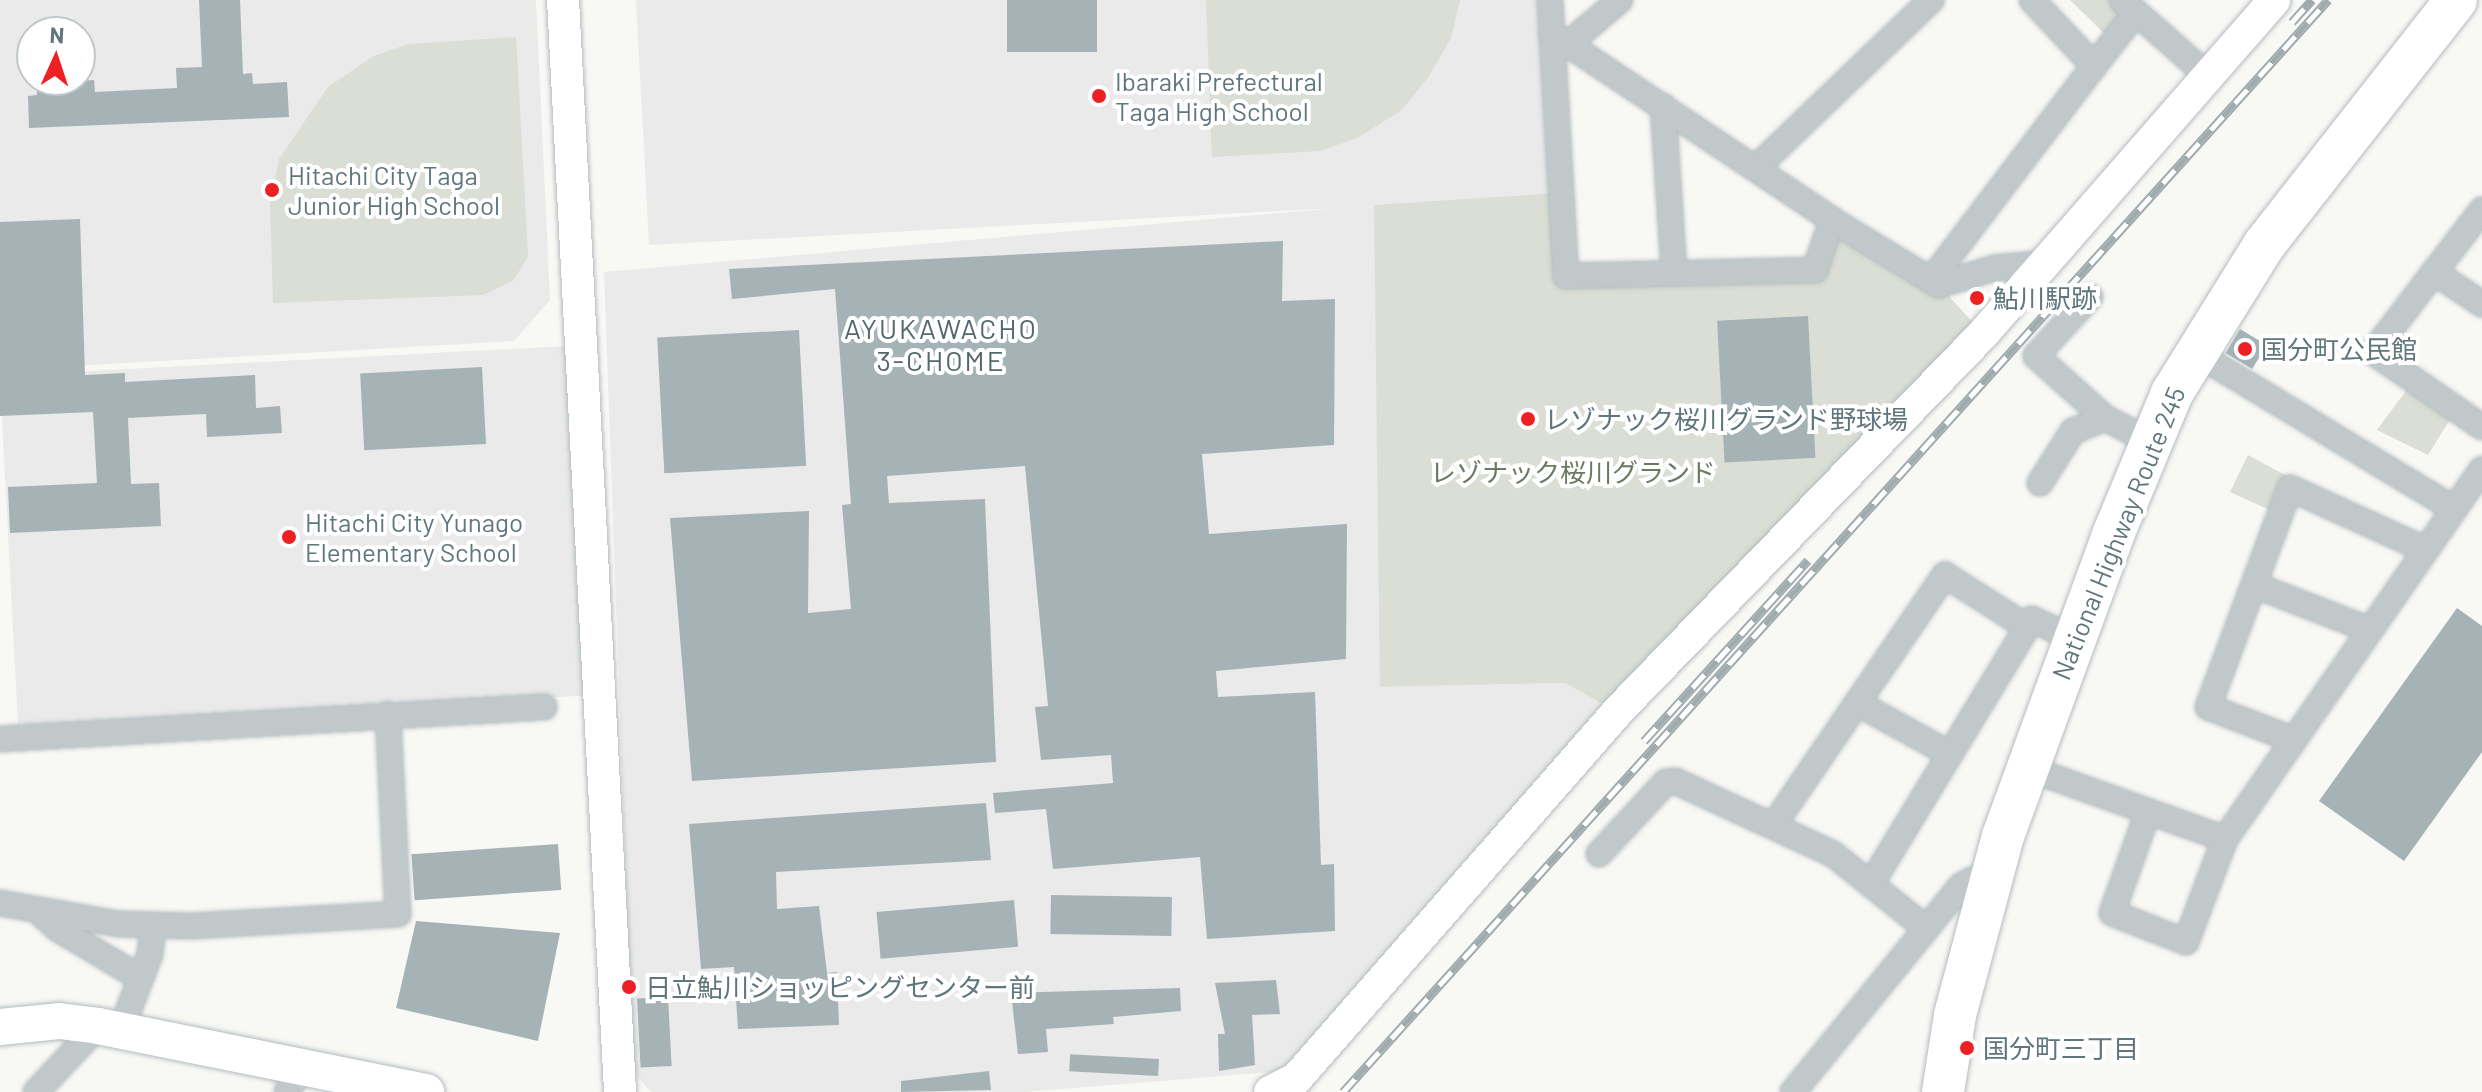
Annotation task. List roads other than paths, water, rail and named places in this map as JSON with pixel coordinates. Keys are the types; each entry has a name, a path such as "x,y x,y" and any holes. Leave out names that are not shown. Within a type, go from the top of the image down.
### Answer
{"highway":[{"name":"National Highway Route 245","path":"1943,1092 1955,1015 1990,881 2027,768 2150,441 2194,352 2264,245 2456,0"}],"main road":[{"path":"0,1027 59,1021 109,1028 295,1080 426,1092"}],"street":[{"path":"563,0 620,1092"},
{"path":"1550,0 1560,38 1566,276 1815,270 1832,220"},
{"path":"1560,38 1620,0"},
{"path":"1756,168 1931,0"},
{"path":"2032,0 2094,66"},
{"path":"1270,1092 1296,1079 1617,712 2047,263 2274,0"},
{"path":"1931,280 2094,66 2128,7 2207,75"},
{"path":"1560,38 1832,220 1939,285 1995,268 2047,263"},
{"path":"1663,106 1674,273"},
{"path":"2482,210 2373,352 2482,427"},
{"path":"2434,272 2482,304"},
{"path":"2090,297 2036,356 2105,418 2150,441"},
{"path":"2194,352 2454,509"},
{"path":"2040,483 2073,431 2105,418"},
{"path":"2148,812 2112,913 2186,942 2225,839 2482,469"},
{"path":"2294,740 2208,707 2290,488 2426,550"},
{"path":"1775,823 1945,575 2027,627"},
{"path":"2254,585 2370,630"},
{"path":"1871,884 2032,619 2074,639"},
{"path":"1857,703 1950,754"},
{"path":"0,739 544,707"},
{"path":"0,903 118,924 153,925 398,914 388,714"},
{"path":"2027,768 2225,839"},
{"path":"1599,854 1666,782 1675,781 1775,823 1833,854 1924,927"},
{"path":"1793,1092 1924,927 1961,886 1972,880 1990,881"},
{"path":"36,908 58,929 139,977"},
{"path":"36,1092 109,1028 150,954 153,925"}],"railway":[{"path":"2292,22 2312,0"},
{"path":"1343,1092 2328,0"},
{"path":"1644,741 1808,560"}],"place":[{"name":"Ibaraki Prefectural Taga High School","path":"1099,96"},
{"name":"Hitachi City Taga Junior High School","path":"272,190"},
{"name":"鮎川駅跡","path":"1977,298"},
{"name":"国分町公民館","path":"2245,349"},
{"name":"レゾナック桜川グランド野球場","path":"1528,419"},
{"name":"Hitachi City Yunago Elementary School","path":"289,537"},
{"name":"日立鮎川ショッピングセンター前","path":"629,987"},
{"name":"国分町三丁目","path":"1967,1048"}],"district":[{"name":"AYUKAWACHO 3-CHOME","path":"941,344"}],"park label":[{"name":"レゾナック桜川グランド","path":"1573,472"}]}
